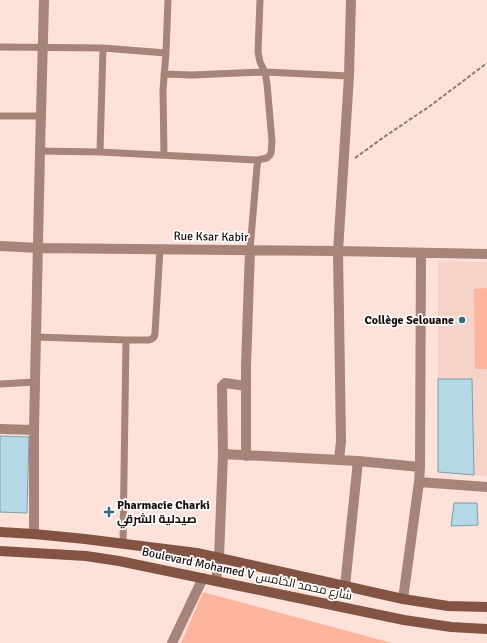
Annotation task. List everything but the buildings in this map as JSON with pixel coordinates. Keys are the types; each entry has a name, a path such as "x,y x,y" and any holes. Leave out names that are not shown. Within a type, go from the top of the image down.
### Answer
{"street":[{"path":"34,534 34,430 44,0"},
{"path":"339,460 341,441 338,250 349,76 351,0"},
{"name":"Rue Ksar Kabir","path":"0,246 38,248 338,250 487,254"},
{"path":"246,456 246,366 250,250"},
{"path":"403,599 420,467 421,253"},
{"path":"216,580 219,558 223,454 222,386 225,383 246,386"},
{"path":"0,429 34,430"},
{"path":"223,454 358,461 420,467"},
{"path":"344,586 358,461"},
{"path":"419,482 487,487"},
{"name":"Boulevard Mohamed V شارع محمد الخامس","path":"0,532 123,543 197,553 403,599 448,606 487,607"},
{"name":"Boulevard Mohamed V شارع محمد الخامس","path":"0,552 86,556 120,561 404,620 451,627 487,630"},
{"path":"172,643 203,578"}],"lane":[{"path":"164,155 163,90 168,0"},
{"path":"40,151 100,152 258,160 267,158 271,153 272,141 267,84 265,72 260,62 258,52 260,0"},
{"path":"0,47 103,48 166,53"},
{"path":"100,152 103,48"},
{"path":"164,74 192,75 265,72 349,76"},
{"path":"0,116 41,116"},
{"path":"250,250 258,160"},
{"path":"36,337 126,340 153,339 155,336 160,249"},
{"path":"123,543 126,340"},
{"path":"0,384 35,382"}],"path":[{"path":"344,167 384,137 430,106 487,63"}],"shaded area":[{"name":"Collège Selouane","path":"438,261 487,262 487,476 438,472"},
{"path":"487,288 487,369 475,369 474,289"},
{"path":"203,592 392,643 181,643"}],"place":[{"name":"Collège Selouane","path":"462,320"},
{"name":"Pharmacie Charki صيدلية الشرقي","path":"109,512"}]}
